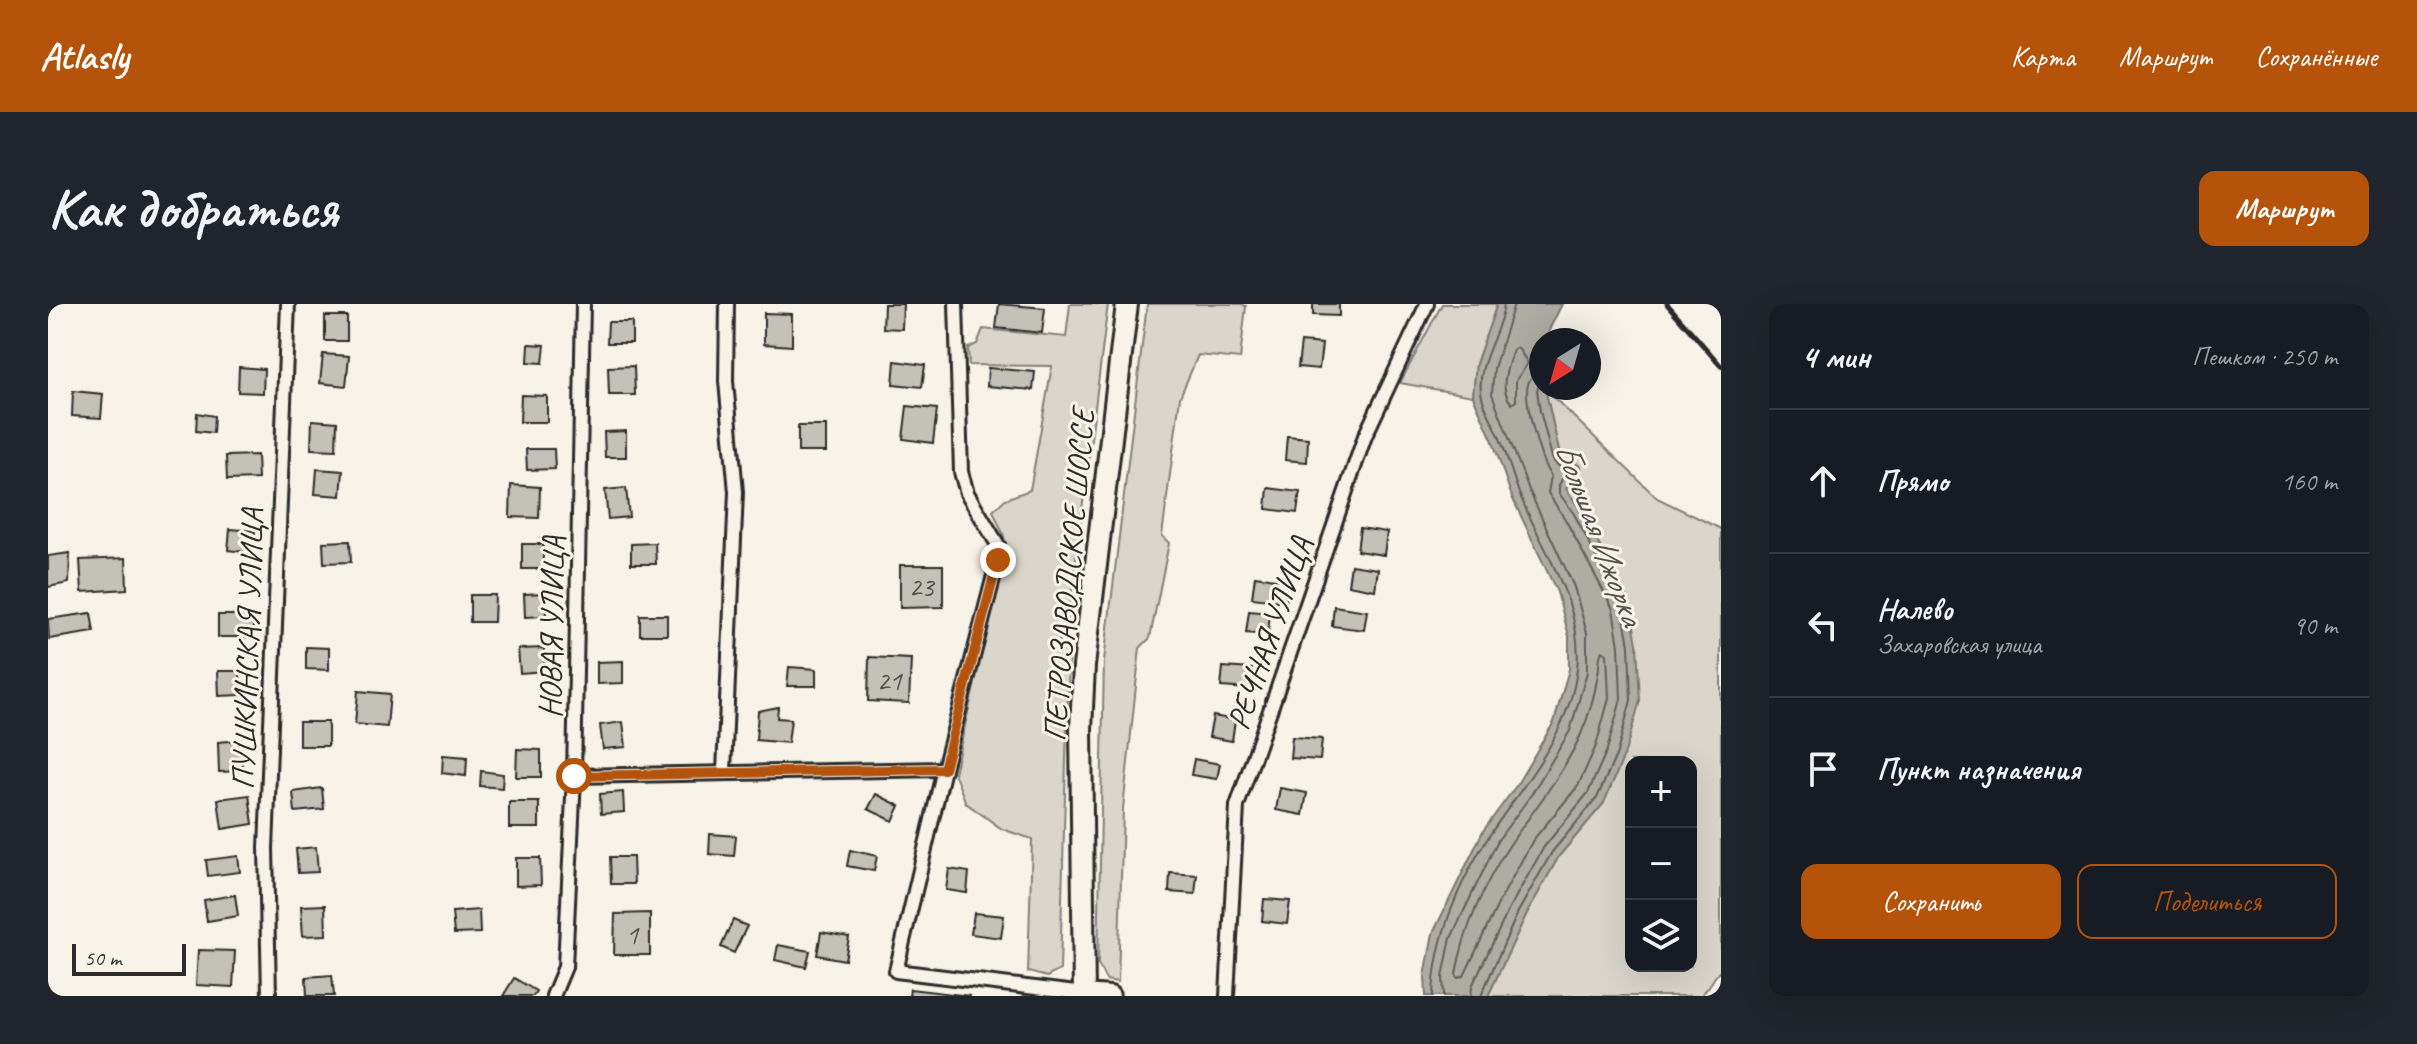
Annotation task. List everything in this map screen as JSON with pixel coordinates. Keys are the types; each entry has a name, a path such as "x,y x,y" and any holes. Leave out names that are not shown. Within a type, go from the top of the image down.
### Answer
{"main road":[{"name":"ПЕТРОЗАВОДСКОЕ ШОССЕ","path":"1084,995 1081,729 1084,666 1127,304"},
{"path":"1084,995 1110,996"}],"street":[{"name":"ПУШКИНСКАЯ УЛИЦА","path":"269,996 266,848 288,304"},
{"name":"НОВАЯ УЛИЦА","path":"553,996 565,967 574,776 583,304"},
{"path":"724,772 736,492 726,381 727,304"},
{"path":"956,304 961,472 967,493 998,545 998,560 896,971 1084,995"},
{"name":"РЕЧНАЯ УЛИЦА","path":"1227,996 1237,806 1365,436 1427,304"},
{"path":"574,776 944,769"}],"shaded area":[{"path":"1070,304 1108,304 1069,614 1059,641 1069,654 1060,970 1047,977 1028,972 1032,839 1002,829 966,803 954,773 1004,558 1004,536 993,511 1005,499 1030,490 1052,366 969,365 968,348 977,344 983,329 1066,337"},
{"path":"1147,304 1246,306 1240,359 1198,355 1180,397 1162,536 1169,543 1150,638 1140,648 1123,809 1118,982 1106,980 1098,964 1104,661"},
{"path":"1442,304 1497,304 1476,364 1473,396 1400,383"},
{"path":"1547,400 1556,400 1657,498 1721,529 1721,970 1700,996 1488,996 1526,915 1559,856 1604,803 1581,509 1565,489 1575,462 1561,460"}],"water":[{"path":"1497,304 1562,304 1550,328 1529,328 1529,400 1548,400 1561,460 1575,462 1581,467 1566,489 1580,509 1630,603 1637,644 1640,701 1624,756 1604,803 1559,856 1526,915 1488,996 1426,996 1425,976 1433,933 1483,831 1516,786 1554,722 1569,669 1569,636 1557,592 1512,497 1473,396 1476,364"}],"building":[{"path":"884,304 903,304 902,329 883,328"},
{"path":"999,304 1045,308 1042,333 996,328"},
{"path":"1313,304 1339,304 1339,316 1313,315"},
{"path":"764,313 792,314 792,346 764,344"},
{"path":"325,316 347,316 347,341 325,341"},
{"path":"608,322 632,322 632,343 607,343"},
{"path":"1301,342 1322,344 1319,369 1298,367"},
{"path":"529,344 545,345 543,363 528,362"},
{"path":"323,354 349,356 346,386 320,383"},
{"path":"895,361 925,365 922,387 893,384"},
{"path":"634,366 635,395 609,395 608,367"},
{"path":"239,367 264,369 263,393 238,392"},
{"path":"988,368 1035,372 1033,390 987,386"},
{"path":"73,391 103,394 101,418 72,416"},
{"path":"521,395 547,396 547,422 520,422"},
{"path":"907,406 937,409 933,443 903,439"},
{"path":"197,413 214,416 213,433 196,431"},
{"path":"312,420 337,422 336,450 311,449"},
{"path":"798,426 826,426 826,452 798,452"},
{"path":"626,431 626,457 605,457 604,432"},
{"path":"1287,436 1308,438 1307,462 1285,460"},
{"path":"526,449 554,449 555,469 527,470"},
{"path":"257,455 258,479 227,480 226,456"},
{"path":"317,469 343,471 341,496 315,494"},
{"path":"511,485 540,487 539,518 510,517"},
{"path":"626,488 629,517 608,519 605,490"},
{"path":"1268,488 1300,492 1297,513 1266,509"},
{"path":"1360,528 1387,532 1384,555 1357,551"},
{"path":"230,529 255,531 253,553 228,550"},
{"path":"350,541 351,562 324,563 323,542"},
{"path":"655,543 656,564 631,564 631,544"},
{"path":"522,544 543,544 543,569 522,569"},
{"path":"70,553 69,583 48,587 48,556"},
{"path":"126,558 127,589 82,592 80,560"},
{"path":"900,565 943,565 943,607 900,608"},
{"path":"1351,565 1378,569 1375,590 1348,585"},
{"path":"1255,576 1289,581 1286,602 1252,598"},
{"path":"545,593 546,616 525,617 524,594"},
{"path":"470,595 495,595 494,622 470,622"},
{"path":"1334,606 1367,611 1364,630 1332,626"},
{"path":"1249,611 1270,613 1268,635 1246,633"},
{"path":"91,613 94,632 49,639 48,619"},
{"path":"218,615 253,615 253,637 218,637"},
{"path":"640,615 667,615 667,635 640,635"},
{"path":"306,647 329,648 329,670 306,669"},
{"path":"544,648 545,671 520,673 518,649"},
{"path":"869,657 911,659 909,703 868,701"},
{"path":"623,661 623,683 597,684 597,662"},
{"path":"789,667 816,669 816,686 787,686"},
{"path":"1223,667 1252,669 1250,689 1221,687"},
{"path":"218,671 240,671 241,695 219,696"},
{"path":"358,691 390,694 387,727 355,724"},
{"path":"778,707 777,718 791,719 788,743 756,740 758,711"},
{"path":"1213,716 1235,720 1232,741 1209,737"},
{"path":"299,722 328,722 328,746 299,746"},
{"path":"623,722 626,747 603,749 600,725"},
{"path":"1292,737 1322,739 1320,760 1290,758"},
{"path":"241,740 242,771 219,772 218,742"},
{"path":"517,749 541,750 541,777 516,777"},
{"path":"443,755 467,757 466,776 442,773"},
{"path":"1194,759 1220,764 1217,779 1191,775"},
{"path":"481,771 503,774 502,788 480,786"},
{"path":"322,788 324,809 295,812 293,792"},
{"path":"1280,788 1307,793 1303,815 1276,810"},
{"path":"623,792 624,812 601,814 600,794"},
{"path":"876,794 900,806 893,821 868,809"},
{"path":"249,795 253,824 222,829 218,799"},
{"path":"509,802 539,802 539,828 509,828"},
{"path":"710,834 736,836 734,856 709,854"},
{"path":"316,847 318,872 298,873 296,849"},
{"path":"850,850 877,856 874,871 847,866"},
{"path":"238,856 240,872 208,876 206,860"},
{"path":"610,857 633,857 634,884 611,884"},
{"path":"516,858 540,858 541,885 516,886"},
{"path":"949,869 969,872 967,893 946,890"},
{"path":"1170,873 1197,875 1195,894 1169,892"},
{"path":"235,895 238,916 207,921 204,900"},
{"path":"1264,899 1290,901 1287,924 1262,921"},
{"path":"325,905 326,935 303,936 301,906"},
{"path":"479,910 480,933 454,934 452,912"},
{"path":"650,913 650,955 614,955 615,914"},
{"path":"974,913 1004,916 1001,938 971,934"},
{"path":"733,920 747,926 734,953 721,947"},
{"path":"821,932 849,937 845,960 817,955"},
{"path":"778,945 810,951 806,967 775,960"},
{"path":"198,950 235,951 233,987 196,985"},
{"path":"332,975 334,996 307,996 306,977"},
{"path":"514,978 536,991 533,996 503,996"},
{"path":"910,989 970,996 909,996"}],"railway":[{"path":"1667,304 1721,366"}],"route":[{"path":"574,776 944,769 998,560"}],"water label":[{"name":"Большая Ижорка","path":"1600,533"}]}
